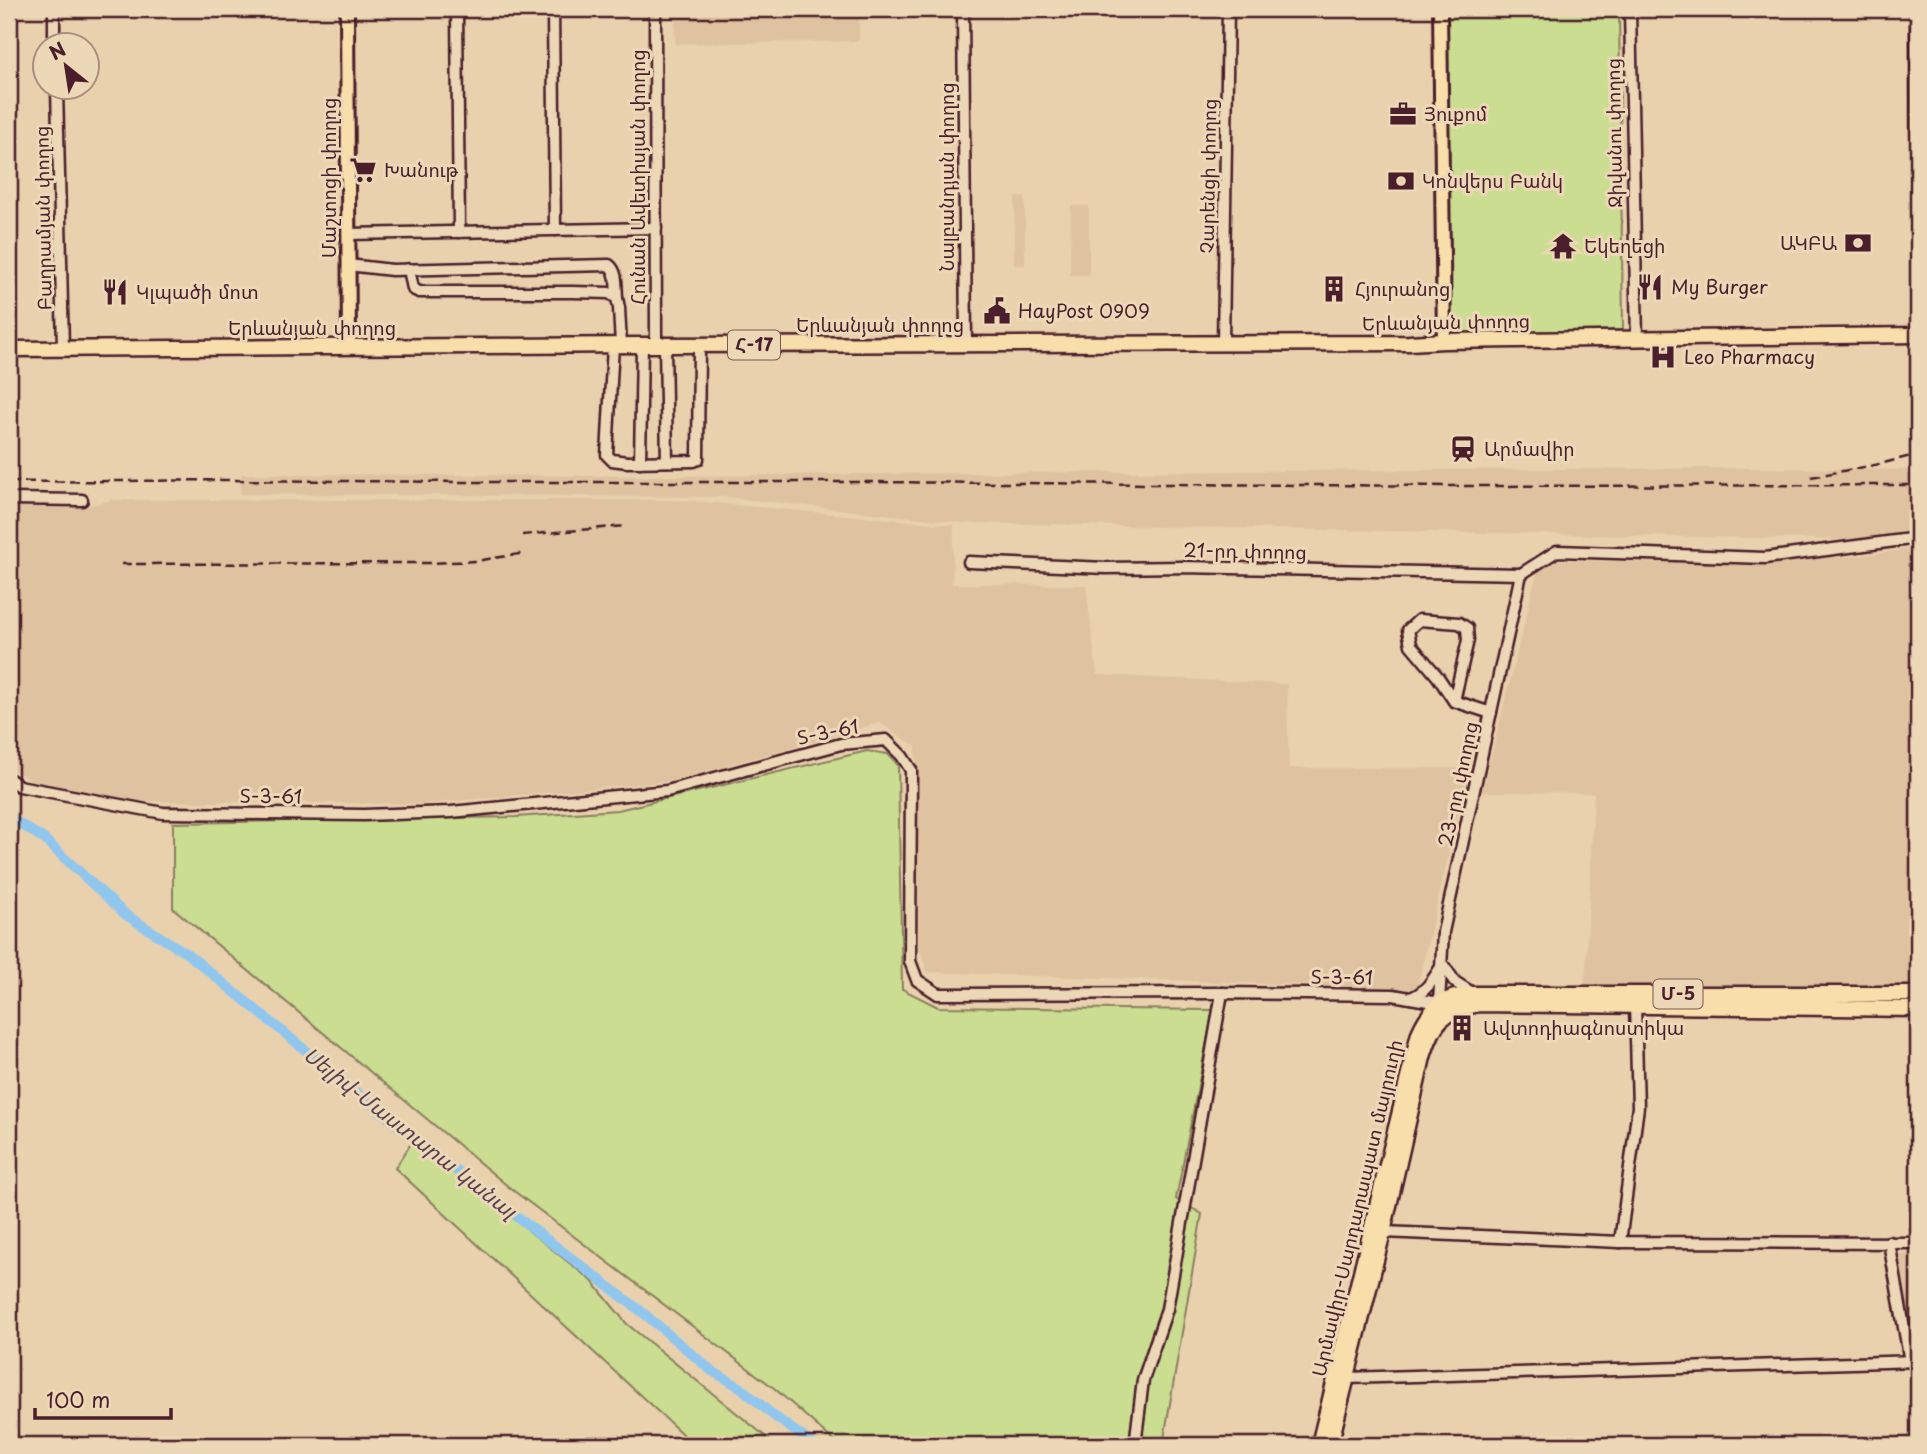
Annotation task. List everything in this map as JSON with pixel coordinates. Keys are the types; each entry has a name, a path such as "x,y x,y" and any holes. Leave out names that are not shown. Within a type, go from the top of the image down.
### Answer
{"highway":[{"name":"Երևանյան փողոց","path":"9,349 1409,344 1444,341 1918,335"},
{"name":"Մ-5","path":"1444,1008 1461,995 1474,994 1765,1000 1918,1009"},
{"name":"Մ-5","path":"1444,1008 1479,1004 1635,1005 1918,994"},
{"name":"Արմավիր-Սարդարապատ մայրուղի","path":"1319,1445 1419,1032 1425,1019 1444,1008"},
{"name":"Արմավիր-Սարդարապատ մայրուղի","path":"1330,1445 1423,1057 1429,1037 1444,1008"}],"main road":[{"name":"Մաշտոցի փողոց","path":"347,9 349,346"},
{"path":"1440,9 1444,341"}],"street":[{"path":"54,9 54,32"},
{"path":"457,9 459,232"},
{"path":"553,9 555,230"},
{"name":"Հունան Ավետիսյան փողոց","path":"654,345 655,9"},
{"name":"Նալբանդյան փողոց","path":"963,9 965,344"},
{"name":"Չարենցի փողոց","path":"1223,344 1228,9"},
{"name":"Ջիվանու փողոց","path":"1629,9 1637,340"},
{"path":"1916,9 1918,147"},
{"name":"Բաղրամյան փողոց","path":"57,102 63,348"},
{"path":"348,234 656,228"},
{"path":"348,265 392,270 609,265 615,276 617,298 617,345 607,455 612,460 640,462 698,459 699,345"},
{"path":"409,269 413,289 419,292 609,293 617,298"},
{"path":"654,345 667,461"},
{"path":"640,462 654,345"},
{"path":"9,499 82,499"},
{"path":"1521,573 1557,551 1765,558 1918,538"},
{"name":"21-րդ փողոց","path":"969,562 1106,568 1521,573"},
{"name":"23-րդ փողոց","path":"1444,1008 1443,932 1521,573"},
{"path":"1454,701 1468,640 1467,628 1459,623 1419,620 1408,630 1411,645 1454,701 1491,713"},
{"name":"Տ-3-61","path":"9,779 19,786 163,813 364,815 451,811 667,791 841,744 886,740 911,770 910,961 917,980 938,994 1392,995 1444,1008"},
{"path":"1419,1032 1419,1009 1411,999 1422,993 1443,965 1455,982 1474,994"},
{"path":"1135,1445 1143,1380 1167,1309 1222,993"},
{"path":"1620,1242 1638,1107 1635,1005"},
{"path":"1383,1232 1620,1242 1918,1243"},
{"path":"1346,1378 1914,1362 1889,1242"}],"shaded area":[{"path":"675,9 859,9 859,41 675,44"},
{"path":"1015,197 1025,197 1025,265 1014,265"},
{"path":"1071,206 1089,206 1089,275 1070,275"},
{"path":"1737,468 1918,470 1918,531 1856,540 966,523 724,497 240,494 241,474 656,476"},
{"path":"112,500 683,500 954,525 952,584 1086,585 1097,675 1287,684 1289,768 1469,768 1417,989 927,972 919,946 916,746 879,723 672,781 423,804 128,801 31,780 9,768 9,507 88,506"},
{"path":"1918,548 1918,991 1584,987 1594,793 1482,792 1538,569 1557,560 1681,563 1847,557"},
{"path":"1896,1254 1918,1254 1918,1356 1916,1356"}],"green space":[{"path":"1445,9 1619,9 1623,330 1462,335 1447,318"},
{"path":"867,751 888,754 898,765 902,989 938,1007 1213,1010 1176,1199 1202,1214 1163,1445 843,1445 834,1441 774,1388 510,1188 173,908 173,823 515,817 618,810"},
{"path":"414,1139 592,1281 627,1324 776,1445 694,1445 395,1168"}],"waterway":[{"name":"Սելիվ֊Մաստարա կանալ","path":"9,817 44,839 126,915 189,955 403,1130 641,1311 712,1371 740,1387 814,1445"}],"railway":[{"path":"1811,477 1918,454"},
{"path":"9,482 229,480 1458,486 1918,485"},
{"path":"522,535 625,526"},
{"path":"121,564 429,563 476,561 525,553"},
{"path":"1908,566 1918,558"}],"place":[{"name":"Յուքոմ","path":"1403,114"},
{"name":"Խանութ","path":"363,170"},
{"name":"Կոնվերս Բանկ","path":"1401,181"},
{"name":"ԱԿԲԱ","path":"1858,243"},
{"name":"Եկեղեցի","path":"1563,246"},
{"name":"My Burger","path":"1650,287"},
{"name":"Հյուրանոց","path":"1334,289"},
{"name":"Կլպածի մոտ","path":"115,292"},
{"name":"HayPost 0909","path":"997,311"},
{"name":"Leo Pharmacy","path":"1663,357"},
{"name":"Արմավիր","path":"1463,449"},
{"name":"Ավտոդիագնոստիկա","path":"1462,1028"}]}
